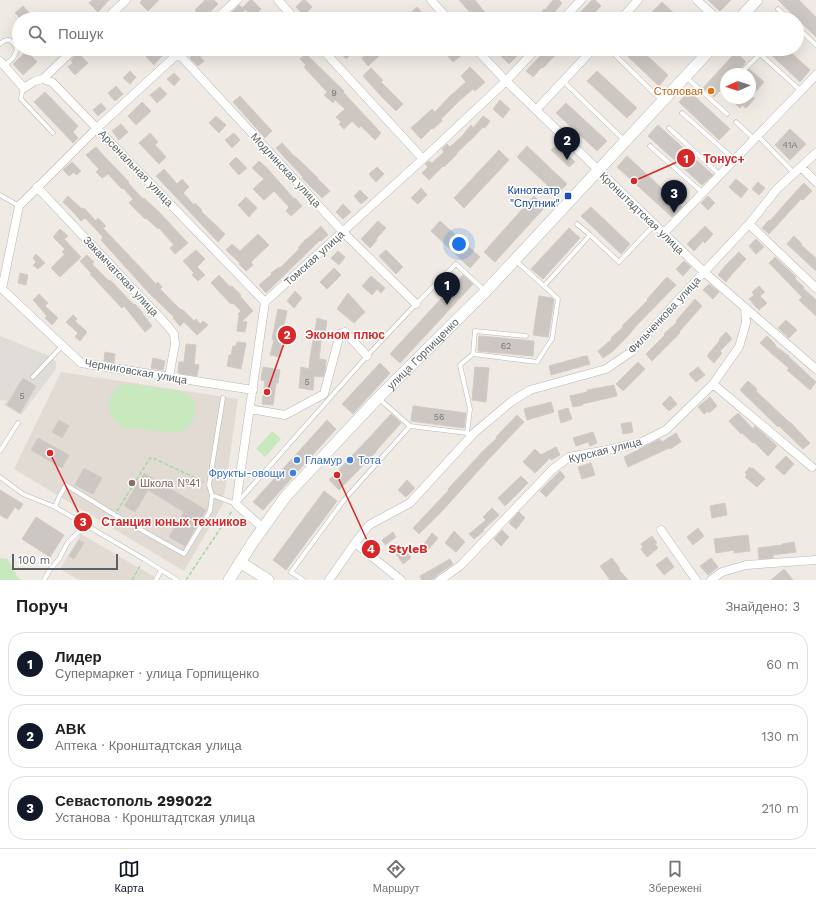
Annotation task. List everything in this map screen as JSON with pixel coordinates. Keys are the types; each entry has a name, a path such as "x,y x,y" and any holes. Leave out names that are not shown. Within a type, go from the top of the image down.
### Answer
{"main road":[{"path":"746,12 757,0"},
{"name":"улица Горпищенко","path":"229,580 286,496 378,398 486,291 705,56"},
{"path":"240,562 268,580"}],"street":[{"path":"113,12 126,0"},
{"path":"224,12 237,0"},
{"path":"278,0 289,12"},
{"path":"431,0 442,12"},
{"path":"627,12 638,0"},
{"path":"697,0 710,12"},
{"path":"569,12 579,1"},
{"path":"2,64 24,88 35,81 43,79 67,56"},
{"path":"18,206 97,128 175,56"},
{"name":"Модлинская улица","path":"185,56 343,232 416,304"},
{"path":"328,56 423,160"},
{"name":"Кронштадтская улица","path":"483,56 506,81 704,272 816,369"},
{"name":"Томская улица","path":"265,302 423,160 506,81 529,56"},
{"path":"536,110 587,56"},
{"path":"664,233 816,75"},
{"name":"Арсенальная улица","path":"43,79 52,82 265,302"},
{"name":"Фильченкова улица","path":"329,580 369,525 410,503 474,433 512,401 530,390 606,369 631,352 749,224 777,189 816,153"},
{"path":"801,167 816,182"},
{"name":"Закамчатская улица","path":"37,187 174,334 175,344 169,377"},
{"name":"Черниговская улица","path":"18,206 1,290 81,363 253,390"},
{"path":"749,224 816,288"},
{"path":"263,528 236,504 265,302"},
{"name":"Курская улица","path":"440,580 460,566 553,469 569,457 642,442 666,430 713,384 739,347 746,323 745,308"},
{"path":"250,409 285,415 327,396 340,334 345,332 367,356"},
{"path":"713,384 812,467"},
{"path":"661,530 696,580"},
{"path":"355,543 401,580"},
{"path":"711,580 722,572 746,565 816,560"}],"lane":[{"path":"778,9 781,12"},
{"path":"804,34 816,45"},
{"path":"0,44 7,40 12,41"},
{"path":"2,64 14,56"},
{"path":"615,56 663,101"},
{"path":"746,68 758,56"},
{"path":"762,56 801,91"},
{"path":"686,76 728,114"},
{"path":"563,82 625,141"},
{"path":"24,88 21,99 53,133"},
{"path":"682,113 735,160"},
{"path":"736,122 756,137 794,174"},
{"path":"669,128 720,175"},
{"path":"650,146 703,193"},
{"path":"0,195 18,206"},
{"path":"577,224 619,262 655,224"},
{"path":"544,286 590,235"},
{"path":"473,354 537,362 552,339 558,299 515,260"},
{"path":"212,495 236,504 327,396 456,264 486,291"},
{"path":"378,398 410,426 467,433 470,409 460,365 473,354 475,331 526,336"},
{"path":"34,377 62,345"},
{"path":"55,507 66,485 184,554 210,511 212,495 209,485 223,398"},
{"path":"0,451 18,423"},
{"path":"303,580 292,572 344,500 410,426"},
{"path":"0,477 23,494 55,507 177,580"},
{"path":"44,580 59,559 68,542 86,525"},
{"path":"156,580 161,570"}],"path":[{"path":"115,515 150,458 154,458 209,485"},
{"path":"186,580 236,504"},
{"path":"132,580 144,559"}],"shaded area":[{"path":"0,336 47,355 56,362 56,369 21,415 4,405 7,401 0,400"},
{"name":"Школа №41","path":"61,372 238,399 223,504 184,571 14,469"},
{"path":"81,534 160,580 78,580 60,569"}],"green space":[{"path":"122,384 185,393 191,397 194,402 195,413 192,423 179,433 123,427 112,418 109,406 109,400 112,394"},
{"path":"272,431 281,439 265,457 256,449"},
{"path":"0,558 8,559 17,576 21,580 0,580"}],"building":[{"path":"93,0 109,0 98,12 89,3"},
{"path":"142,0 159,0 148,11 140,3"},
{"path":"205,0 214,0 218,4 210,12 197,12 195,10"},
{"path":"250,0 252,0 261,9 258,12 248,12 243,7"},
{"path":"303,0 305,0 312,7 307,12 301,12 296,7"},
{"path":"459,0 475,0 484,12 470,12"},
{"path":"553,0 559,0 562,3 555,12 542,12 544,9 545,10"},
{"path":"592,0 595,0 601,6 595,12 581,12"},
{"path":"708,0 731,0 720,11"},
{"path":"778,0 799,0 816,17 816,37 804,25 804,12 790,12"},
{"path":"662,2 673,12 652,12"},
{"path":"239,5 245,10 243,12 232,12"},
{"path":"23,6 28,12 16,12"},
{"path":"417,7 422,12 411,12"},
{"path":"22,56 32,56 37,62 23,75 13,64"},
{"path":"75,56 81,56 88,63 75,75 68,67 73,63 71,60"},
{"path":"147,56 162,56 154,65 146,57"},
{"path":"192,56 200,56 204,61 198,66 190,58"},
{"path":"304,56 308,56 344,91 343,92 381,133 375,140 361,126 359,128 352,121 344,129 339,124 341,122 336,117 345,109 335,100 333,103 324,95 327,92 304,67 306,65 300,59"},
{"path":"364,56 379,56 368,66 362,58"},
{"path":"448,56 461,56 453,62"},
{"path":"501,56 517,56 509,64"},
{"path":"540,56 554,56 533,77 526,71"},
{"path":"627,56 648,56 668,75 659,86"},
{"path":"732,56 740,56 746,62 741,68 721,68"},
{"path":"772,56 795,56 810,70 800,82"},
{"path":"470,67 485,82 475,91 473,89 459,101 441,119 442,121 421,139 411,128 432,109 435,112 466,82 461,76"},
{"path":"371,68 383,80 381,82 403,104 396,111 363,76"},
{"path":"720,69 720,90 714,97 703,88"},
{"path":"130,71 136,77 130,84 123,78"},
{"path":"597,71 637,108 627,118 587,81"},
{"path":"174,73 180,79 174,86 167,79"},
{"path":"756,75 764,82 756,91"},
{"path":"116,86 123,94 115,101 108,93"},
{"path":"160,87 167,94 157,103 150,95"},
{"path":"689,91 730,129 719,140 679,102"},
{"path":"45,92 78,126 73,132 78,138 73,143 34,102"},
{"path":"240,96 272,131 265,138 233,102"},
{"path":"500,100 510,109 503,118 493,109"},
{"path":"142,102 151,111 136,125 128,116"},
{"path":"101,103 106,109 98,116 93,110"},
{"path":"566,103 607,141 597,151 556,113"},
{"path":"736,104 750,104 746,108 742,105 740,108"},
{"path":"216,116 226,125 219,133 209,123"},
{"path":"483,116 490,121 485,128 483,127 444,167 443,166 429,180 422,173 428,167 425,164 429,161 432,163 444,152 442,149 447,144 450,147 471,125 473,128"},
{"path":"121,124 128,132 119,140 112,131"},
{"path":"658,125 713,175 702,185 648,136"},
{"path":"790,129 806,144 790,160 775,145"},
{"path":"150,133 158,142 155,145 166,157 159,164 139,143"},
{"path":"234,133 240,140 232,148 225,140"},
{"path":"282,143 330,191 322,198 276,148"},
{"path":"557,145 575,162 569,167 551,150"},
{"path":"527,146 567,184 557,194 517,157"},
{"path":"96,147 143,199 144,198 159,212 188,243 175,254 170,248 174,245 159,228 158,229 146,218 145,219 129,203 133,199 123,188 122,189 108,174 102,178 96,172 99,169 86,155"},
{"path":"499,150 509,160 464,208 454,198"},
{"path":"627,156 682,207 672,217 617,167"},
{"path":"236,157 247,168 239,175 229,164"},
{"path":"259,161 302,206 291,216 286,211 289,207 274,191 264,200 253,189 264,179 252,168"},
{"path":"72,162 81,171 76,175 74,172 69,176 63,170"},
{"path":"377,167 384,174 376,182 369,174"},
{"path":"164,169 177,184 182,179 189,187 183,193 194,205 195,203 202,210 201,211 225,234 218,242 156,176"},
{"path":"736,179 748,189 741,198 729,187"},
{"path":"758,182 765,188 759,195 752,189"},
{"path":"804,183 812,191 803,200 801,199 769,234 762,228"},
{"path":"421,188 427,195 418,204 411,198"},
{"path":"360,190 368,198 361,204 354,196"},
{"path":"68,196 82,209 84,208 96,221 98,218 106,226 103,228 156,284 158,282 162,287 160,289 181,310 182,309 194,321 196,319 200,324 203,321 208,325 197,335 184,322 180,326 173,318 174,317 148,292 101,240 103,237 85,218 81,221 63,202"},
{"path":"534,196 545,207 495,262 484,252"},
{"path":"708,196 715,203 708,210 701,203"},
{"path":"246,197 257,208 249,217 238,205"},
{"path":"343,204 351,212 343,219 336,212"},
{"path":"591,207 630,244 621,254 581,216"},
{"path":"378,221 386,228 370,248 361,239"},
{"path":"440,221 480,257 470,268 431,231"},
{"path":"321,226 328,235 321,241 320,240 266,293 259,285 272,274 271,273 279,267 280,268 299,249 298,248 306,239"},
{"path":"705,226 713,234 705,243 703,241 694,251 687,244"},
{"path":"569,228 580,238 543,279 531,269"},
{"path":"60,229 68,236 64,239 81,257 60,277 51,268 65,254 62,252 65,249 53,237"},
{"path":"258,234 269,245 251,262 253,265 246,271 226,250 232,244 240,251"},
{"path":"794,236 802,244 801,245 816,258 816,271 787,244"},
{"path":"756,239 764,247 756,254 749,246"},
{"path":"196,250 205,259 197,267 205,275 198,281 192,275 194,273 183,261"},
{"path":"386,250 403,267 396,274 379,256"},
{"path":"338,251 345,257 339,265 331,258"},
{"path":"739,252 746,259 726,282 718,275"},
{"path":"36,254 45,263 38,269 33,265 36,262 33,258"},
{"path":"87,255 94,262 92,264 143,313 152,326 145,332 124,306 122,308 90,274 91,273 80,261"},
{"path":"775,257 796,277 795,279 816,300 816,316 799,300 802,297 769,263"},
{"path":"684,261 691,267 683,276 676,269"},
{"path":"334,268 341,275 327,289 320,282"},
{"path":"20,273 28,275 26,285 18,283"},
{"path":"219,275 230,287 232,286 241,295 240,296 253,311 242,321 247,322 245,332 237,331 238,314 241,311 233,303 231,304 211,283"},
{"path":"463,275 473,284 400,363 390,354"},
{"path":"371,276 385,288 381,293 377,289 372,295 362,286"},
{"path":"667,277 676,285 613,351 603,358 598,351 612,339 611,338 648,300 647,299"},
{"path":"709,284 719,292 713,299 703,290"},
{"path":"759,286 765,292 760,296 767,303 759,310 749,299 754,295 752,292"},
{"path":"295,291 302,298 294,308 287,301"},
{"path":"348,293 365,312 354,323 337,309"},
{"path":"39,294 48,303 45,306 58,318 52,325 45,318 47,316 33,300"},
{"path":"539,296 552,298 554,300 548,337 533,335"},
{"path":"695,299 702,306 679,332 680,333 652,361 646,354 677,322 676,321"},
{"path":"278,309 287,311 280,345 282,346 280,357 270,355 274,340 272,339"},
{"path":"73,315 77,319 75,321 87,332 80,341 75,337 78,333 66,322"},
{"path":"317,318 327,321 325,333 322,332 319,359 326,360 325,370 323,377 314,376 313,390 299,388 301,367 309,369"},
{"path":"786,320 797,330 789,338 778,328"},
{"path":"726,332 732,339 720,351 722,353 714,363 707,356"},
{"path":"479,336 534,341 533,356 478,351"},
{"path":"767,336 776,345 775,346 789,356 816,382 810,390 787,370 789,368 760,343"},
{"path":"237,342 246,343 241,369 227,366 229,355 231,355 233,346 236,346"},
{"path":"186,344 196,345 194,364 199,365 197,376 178,373 179,362 184,362"},
{"path":"105,352 115,354 114,363 104,361"},
{"path":"587,356 590,364 551,375 549,366"},
{"path":"153,358 165,361 163,370 151,368"},
{"path":"638,362 645,369 623,391 616,384"},
{"path":"380,363 390,373 353,414 342,404"},
{"path":"263,367 280,370 278,383 276,383 273,405 262,404 265,381 261,380"},
{"path":"475,367 489,368 486,402 472,400"},
{"path":"698,367 705,375 696,382 689,374"},
{"path":"23,378 36,386 20,413 7,405"},
{"path":"748,381 757,389 756,391 790,422 810,443 803,449 740,390"},
{"path":"614,385 617,396 573,407 570,396 587,392 587,390"},
{"path":"670,396 677,404 669,411 662,404"},
{"path":"710,397 717,406 709,413 708,411 704,414 698,407"},
{"path":"551,402 554,412 527,420 524,409"},
{"path":"413,406 466,413 464,428 411,421"},
{"path":"568,408 572,419 561,423 558,411"},
{"path":"738,413 753,429 755,426 777,446 768,456 754,442 753,443 742,433 741,434 729,421"},
{"path":"391,414 401,423 376,452 339,490 329,480"},
{"path":"517,415 524,422 419,534 413,528"},
{"path":"59,420 69,426 62,438 52,432"},
{"path":"327,420 336,429 263,510 253,502"},
{"path":"631,422 633,432 623,434 621,424"},
{"path":"593,432 597,443 590,446 588,442 576,446 573,438"},
{"path":"676,433 681,442 670,449 669,448 628,467 624,457 660,439 662,442"},
{"path":"38,438 69,455 62,468 31,450"},
{"path":"556,447 560,455 551,460 550,458 535,473 523,462 535,449 541,455"},
{"path":"786,456 794,464 784,475 775,467"},
{"path":"591,463 595,475 582,479 578,467"},
{"path":"750,467 765,479 757,487 745,477 747,475 745,473"},
{"path":"84,468 102,478 93,494 75,485"},
{"path":"560,471 565,477 546,497 540,491"},
{"path":"144,473 206,510 185,546 169,537 184,512 148,490 135,512 124,506"},
{"path":"521,476 528,483 505,506 498,498"},
{"path":"407,480 415,488 406,497 398,490"},
{"path":"0,490 23,504 19,510 15,507 7,519 0,515"},
{"path":"324,491 337,501 286,570 273,560"},
{"path":"725,503 727,515 712,518 710,506"},
{"path":"492,508 499,515 474,539 469,534 486,520 483,517"},
{"path":"519,512 525,518 516,529 509,523"},
{"path":"36,517 64,535 50,557 22,539"},
{"path":"698,528 704,536 693,545 687,537"},
{"path":"502,530 509,537 501,546 494,539"},
{"path":"454,531 465,542 456,552 445,543"},
{"path":"393,532 396,537 385,545 382,540"},
{"path":"432,533 438,538 429,549 424,544"},
{"path":"748,535 750,551 734,553 734,550 716,553 714,539"},
{"path":"652,536 657,543 655,544 658,548 647,557 641,549 643,547 641,544"},
{"path":"79,540 84,543 74,559 69,556"},
{"path":"794,542 796,552 773,555 773,558 759,559 758,548"},
{"path":"404,547 411,558 403,564 395,552"},
{"path":"667,557 674,567 664,575 656,565"},
{"path":"612,558 620,569 619,570 628,580 610,580 600,566"},
{"path":"711,558 718,567 708,575 700,566"},
{"path":"450,559 453,564 435,578 432,580 422,580 420,576"},
{"path":"784,569 793,580 771,580"}],"place":[{"name":"Столовая","path":"711,91"},
{"name":"АВК","path":"567,160"},
{"name":"Тонус+","path":"634,181"},
{"name":"Кинотеатр \"Спутник\"","path":"568,196"},
{"name":"Севастополь 299022","path":"674,213"},
{"name":"Лидер","path":"447,305"},
{"name":"Эконом плюс","path":"267,392"},
{"name":"Станция юных техников","path":"50,453"},
{"name":"Гламур","path":"297,460"},
{"name":"Тота","path":"350,460"},
{"name":"Фрукты-овощи","path":"293,473"},
{"name":"StyleB","path":"337,475"},
{"name":"Школа №41","path":"132,483"}]}
